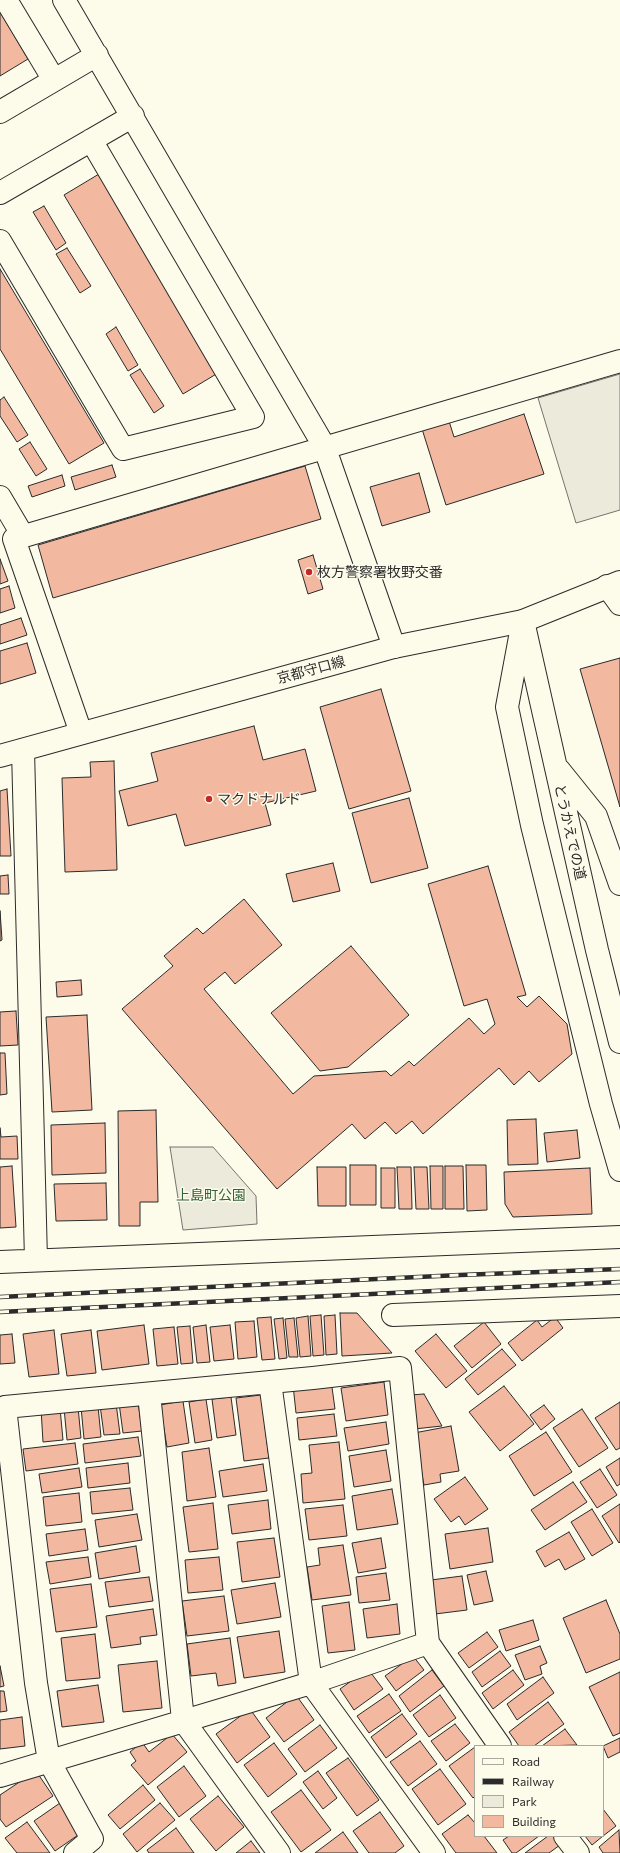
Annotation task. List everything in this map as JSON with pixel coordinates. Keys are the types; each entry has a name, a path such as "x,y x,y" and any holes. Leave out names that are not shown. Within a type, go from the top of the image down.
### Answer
{"street":[{"path":"6,0 54,80"},
{"path":"64,0 324,446 394,647"},
{"path":"0,112 97,55"},
{"path":"0,193 133,116"},
{"path":"0,241 123,449 253,417 91,140"},
{"path":"81,733 14,539 324,446 620,361"},
{"path":"0,497 23,536"},
{"path":"613,584 620,604"},
{"name":"京都守口線","path":"0,756 394,647 523,621 613,584"},
{"path":"523,621 507,707 532,825 601,1104 620,1170"},
{"name":"とうかえでの道","path":"523,621 596,950 620,1042"},
{"path":"23,750 36,1260"},
{"path":"556,766 596,816 620,884"},
{"path":"0,1262 620,1237"},
{"path":"393,1315 620,1306"},
{"path":"75,1853 97,1846 49,1761 36,1683 4,1407 149,1394 400,1368 428,1644 499,1745"},
{"path":"270,1382 311,1683 434,1853"},
{"path":"149,1394 183,1720 279,1853"},
{"path":"0,1776 183,1720 311,1683 428,1644"},
{"path":"566,1837 578,1853"}],"green space":[{"path":"620,374 620,510 576,523 538,398"},
{"name":"上島町公園","path":"170,1147 213,1147 256,1196 257,1224 183,1230"}],"building":[{"path":"0,12 28,59 0,76"},
{"path":"99,174 218,373 183,394 64,195"},
{"path":"44,206 66,243 56,250 33,212"},
{"path":"67,248 91,286 80,293 56,254"},
{"path":"0,269 104,443 69,464 0,349"},
{"path":"116,327 138,365 128,371 106,334"},
{"path":"140,369 164,406 154,413 130,375"},
{"path":"4,397 28,435 17,442 0,416 0,400"},
{"path":"524,414 544,474 446,505 422,429 449,421 454,437"},
{"path":"30,442 47,469 36,476 19,449"},
{"path":"112,465 116,477 75,490 71,477"},
{"path":"305,466 321,519 53,598 38,545"},
{"path":"419,473 430,512 382,526 370,487"},
{"path":"62,475 65,486 32,497 28,486"},
{"path":"313,555 323,589 308,594 298,560"},
{"path":"0,559 8,581 0,584"},
{"path":"9,586 15,608 0,613 0,589"},
{"path":"21,618 27,635 0,644 0,625"},
{"path":"27,643 36,673 0,684 0,651"},
{"path":"620,658 620,807 580,669"},
{"path":"381,689 411,791 349,809 320,707"},
{"path":"254,726 263,760 305,749 316,791 265,803 271,825 185,846 176,814 128,826 119,791 158,781 151,753"},
{"path":"114,761 117,870 65,872 62,778 91,777 90,762"},
{"path":"7,789 11,856 0,856 0,791"},
{"path":"409,798 428,868 371,883 352,813"},
{"path":"333,863 340,891 293,902 286,874"},
{"path":"488,866 526,995 517,997 527,1007 539,996 567,1024 572,1054 539,1082 529,1071 514,1085 499,1068 423,1134 412,1121 396,1134 385,1122 365,1139 352,1124 277,1189 122,1009 173,966 164,956 197,928 203,934 244,899 282,945 235,984 225,972 204,989 293,1094 314,1076 386,1071 391,1076 409,1061 414,1066 469,1018 484,1034 495,1024 487,999 464,1006 428,884"},
{"path":"8,875 9,894 0,894 0,876"},
{"path":"0,911 2,940 0,941"},
{"path":"351,946 409,1015 348,1067 320,1071 271,1013"},
{"path":"81,980 82,995 57,997 56,982"},
{"path":"16,1011 18,1045 0,1046 0,1012"},
{"path":"87,1015 92,1110 52,1112 46,1017"},
{"path":"0,1053 5,1053 7,1094 0,1095"},
{"path":"156,1110 158,1202 140,1202 140,1226 119,1226 118,1111"},
{"path":"536,1119 538,1164 508,1165 507,1120"},
{"path":"105,1123 106,1173 52,1175 51,1125"},
{"path":"0,1128 1,1137 17,1136 18,1159 0,1159"},
{"path":"577,1130 580,1158 547,1162 544,1133"},
{"path":"350,1165 376,1165 376,1205 350,1205"},
{"path":"466,1165 486,1165 487,1210 467,1211"},
{"path":"12,1166 16,1227 0,1228 0,1167"},
{"path":"430,1166 443,1166 443,1209 431,1209"},
{"path":"445,1166 463,1166 464,1209 445,1209"},
{"path":"317,1167 346,1167 346,1206 318,1206"},
{"path":"397,1167 411,1167 412,1209 399,1209"},
{"path":"414,1167 427,1167 429,1209 416,1209"},
{"path":"381,1168 395,1168 395,1208 381,1208"},
{"path":"590,1168 592,1214 513,1217 505,1204 504,1172"},
{"path":"106,1183 107,1220 56,1221 54,1184"},
{"path":"340,1313 357,1313 392,1353 342,1356"},
{"path":"321,1315 324,1355 313,1356 310,1316"},
{"path":"335,1315 337,1354 326,1355 324,1316"},
{"path":"308,1316 311,1356 300,1357 296,1318"},
{"path":"271,1317 275,1359 262,1360 257,1318"},
{"path":"555,1317 563,1328 522,1361 508,1343 537,1320 542,1327"},
{"path":"283,1318 287,1358 279,1359 274,1319"},
{"path":"294,1318 298,1357 289,1357 285,1319"},
{"path":"254,1321 257,1357 238,1359 235,1322"},
{"path":"484,1322 501,1344 472,1368 454,1346"},
{"path":"144,1325 149,1364 102,1370 97,1331"},
{"path":"206,1325 210,1362 197,1363 193,1327"},
{"path":"230,1325 234,1359 214,1361 210,1327"},
{"path":"190,1326 193,1363 181,1364 177,1327"},
{"path":"174,1327 178,1364 157,1366 153,1329"},
{"path":"54,1330 59,1374 29,1377 23,1334"},
{"path":"91,1330 96,1373 67,1376 61,1334"},
{"path":"12,1334 15,1363 0,1364 0,1335"},
{"path":"436,1334 467,1371 446,1388 415,1351"},
{"path":"502,1349 516,1365 478,1395 465,1379"},
{"path":"331,1380 335,1409 296,1413 293,1385"},
{"path":"384,1382 388,1415 346,1421 341,1388"},
{"path":"504,1386 534,1424 500,1451 469,1412"},
{"path":"424,1394 442,1426 414,1429 410,1395"},
{"path":"261,1395 269,1458 244,1461 236,1398"},
{"path":"231,1397 236,1435 217,1438 212,1399"},
{"path":"206,1399 212,1440 195,1443 189,1402"},
{"path":"138,1401 142,1431 123,1433 119,1403"},
{"path":"183,1401 189,1443 167,1447 160,1405"},
{"path":"620,1402 620,1448 616,1450 595,1418"},
{"path":"116,1403 120,1434 104,1435 100,1405"},
{"path":"544,1405 555,1419 541,1430 530,1415"},
{"path":"98,1406 101,1437 84,1439 81,1407"},
{"path":"78,1407 81,1438 67,1440 64,1408"},
{"path":"60,1408 63,1440 43,1442 41,1409"},
{"path":"582,1409 608,1448 579,1467 553,1428"},
{"path":"334,1414 337,1436 299,1440 297,1418"},
{"path":"386,1422 389,1444 348,1451 344,1428"},
{"path":"451,1426 459,1471 440,1474 441,1482 424,1485 414,1433"},
{"path":"546,1432 572,1472 534,1496 509,1456"},
{"path":"138,1437 141,1456 85,1463 83,1444"},
{"path":"339,1442 345,1499 303,1503 301,1474 312,1473 309,1445"},
{"path":"75,1443 78,1464 26,1471 23,1449"},
{"path":"209,1448 216,1497 187,1501 182,1452"},
{"path":"386,1450 391,1481 354,1487 349,1456"},
{"path":"620,1458 620,1484 617,1486 606,1467"},
{"path":"128,1463 130,1483 88,1488 86,1468"},
{"path":"263,1464 267,1491 223,1497 219,1471"},
{"path":"79,1468 82,1487 42,1493 39,1474"},
{"path":"600,1469 617,1495 597,1508 580,1482"},
{"path":"465,1477 488,1509 465,1525 459,1516 451,1522 434,1499"},
{"path":"573,1482 587,1502 545,1530 531,1510"},
{"path":"130,1488 133,1510 92,1514 90,1492"},
{"path":"392,1489 398,1524 357,1530 352,1496"},
{"path":"79,1493 82,1522 46,1526 43,1497"},
{"path":"268,1500 271,1529 232,1534 228,1505"},
{"path":"213,1503 218,1549 189,1552 183,1507"},
{"path":"620,1504 620,1542 619,1543 602,1516"},
{"path":"343,1505 347,1536 309,1540 305,1509"},
{"path":"592,1509 613,1543 592,1556 571,1522"},
{"path":"137,1514 142,1540 99,1547 95,1520"},
{"path":"488,1528 493,1562 450,1569 445,1534"},
{"path":"85,1529 88,1550 49,1556 46,1534"},
{"path":"569,1532 585,1559 565,1570 559,1559 545,1567 536,1551"},
{"path":"274,1538 280,1577 242,1582 237,1542"},
{"path":"381,1538 386,1568 358,1573 352,1543"},
{"path":"343,1545 351,1595 312,1600 307,1567 320,1565 318,1548"},
{"path":"136,1546 140,1572 99,1579 95,1553"},
{"path":"88,1557 91,1577 50,1584 46,1562"},
{"path":"219,1557 223,1590 188,1593 185,1560"},
{"path":"486,1571 493,1601 474,1605 467,1575"},
{"path":"386,1573 390,1600 359,1603 356,1577"},
{"path":"462,1576 467,1610 435,1614 431,1580"},
{"path":"149,1577 153,1601 109,1607 105,1582"},
{"path":"275,1583 281,1617 237,1624 231,1590"},
{"path":"91,1584 97,1627 56,1632 50,1589"},
{"path":"224,1596 229,1631 187,1636 182,1601"},
{"path":"606,1600 620,1634 620,1659 586,1673 563,1618"},
{"path":"349,1602 355,1650 328,1653 322,1606"},
{"path":"397,1604 400,1634 367,1638 363,1609"},
{"path":"153,1609 157,1635 140,1637 141,1644 111,1648 106,1616"},
{"path":"533,1620 539,1640 506,1651 499,1630"},
{"path":"279,1631 285,1672 244,1678 237,1637"},
{"path":"487,1632 498,1647 469,1668 458,1653"},
{"path":"95,1634 100,1678 66,1681 61,1638"},
{"path":"230,1638 236,1683 218,1686 216,1673 191,1676 187,1644"},
{"path":"540,1646 547,1663 540,1666 542,1674 525,1680 515,1655"},
{"path":"500,1651 511,1666 482,1687 472,1672"},
{"path":"413,1656 424,1670 396,1691 385,1676"},
{"path":"157,1661 162,1708 123,1712 118,1665"},
{"path":"0,1666 4,1686 0,1687"},
{"path":"368,1669 383,1689 354,1710 340,1689"},
{"path":"432,1670 444,1686 410,1712 399,1696"},
{"path":"513,1670 524,1685 493,1709 482,1693"},
{"path":"620,1672 620,1733 613,1736 589,1687"},
{"path":"543,1677 554,1693 517,1720 507,1704"},
{"path":"98,1685 104,1722 62,1727 57,1691"},
{"path":"0,1691 4,1691 7,1711 0,1712"},
{"path":"389,1694 401,1711 369,1733 357,1716"},
{"path":"296,1695 314,1720 284,1742 266,1718"},
{"path":"440,1695 456,1718 429,1737 413,1715"},
{"path":"548,1702 564,1724 535,1745 518,1745 509,1732"},
{"path":"250,1709 270,1737 237,1763 216,1734"},
{"path":"402,1714 417,1734 386,1758 371,1737"},
{"path":"22,1717 25,1746 0,1749 0,1720"},
{"path":"455,1724 470,1743 446,1761 431,1741"},
{"path":"320,1725 337,1748 305,1772 288,1749"},
{"path":"565,1729 577,1745 543,1745"},
{"path":"172,1734 187,1752 148,1785 131,1765 136,1761 130,1752 142,1742 149,1752"},
{"path":"620,1738 620,1752 608,1758 604,1746"},
{"path":"420,1741 437,1764 408,1786 390,1762"},
{"path":"274,1743 297,1774 268,1797 244,1765"},
{"path":"474,1748 473,1798 449,1766"},
{"path":"348,1758 379,1800 357,1816 326,1773"},
{"path":"184,1766 206,1796 179,1817 157,1787"},
{"path":"440,1769 466,1804 438,1825 412,1789"},
{"path":"36,1771 53,1796 6,1827 0,1819 0,1795"},
{"path":"318,1771 337,1798 323,1809 303,1782"},
{"path":"143,1785 155,1800 120,1829 108,1815"},
{"path":"301,1790 331,1830 301,1852 271,1812"},
{"path":"218,1796 244,1827 216,1851 190,1819"},
{"path":"60,1803 81,1833 55,1851 34,1821"},
{"path":"160,1803 175,1820 137,1852 123,1834"},
{"path":"604,1810 616,1826 604,1835"},
{"path":"380,1812 404,1846 395,1853 369,1853 353,1831"},
{"path":"468,1815 474,1822 474,1837 485,1837 497,1853 456,1853 442,1834"},
{"path":"27,1822 50,1853 17,1853 5,1838"},
{"path":"176,1828 194,1853 149,1853 147,1850"},
{"path":"619,1830 620,1853 603,1853 599,1847"},
{"path":"343,1832 358,1853 315,1853"},
{"path":"508,1837 538,1837 516,1853 512,1853 503,1840"},
{"path":"547,1837 554,1837 560,1845 549,1853 525,1853"},
{"path":"586,1837 602,1837 592,1845"},
{"path":"251,1841 260,1853 236,1853"}],"railway":[{"path":"0,1297 460,1275 620,1269"},
{"path":"0,1312 620,1282"}],"place":[{"name":"枚方警察署牧野交番","path":"309,572"},
{"name":"マクドナルド","path":"209,799"}]}
